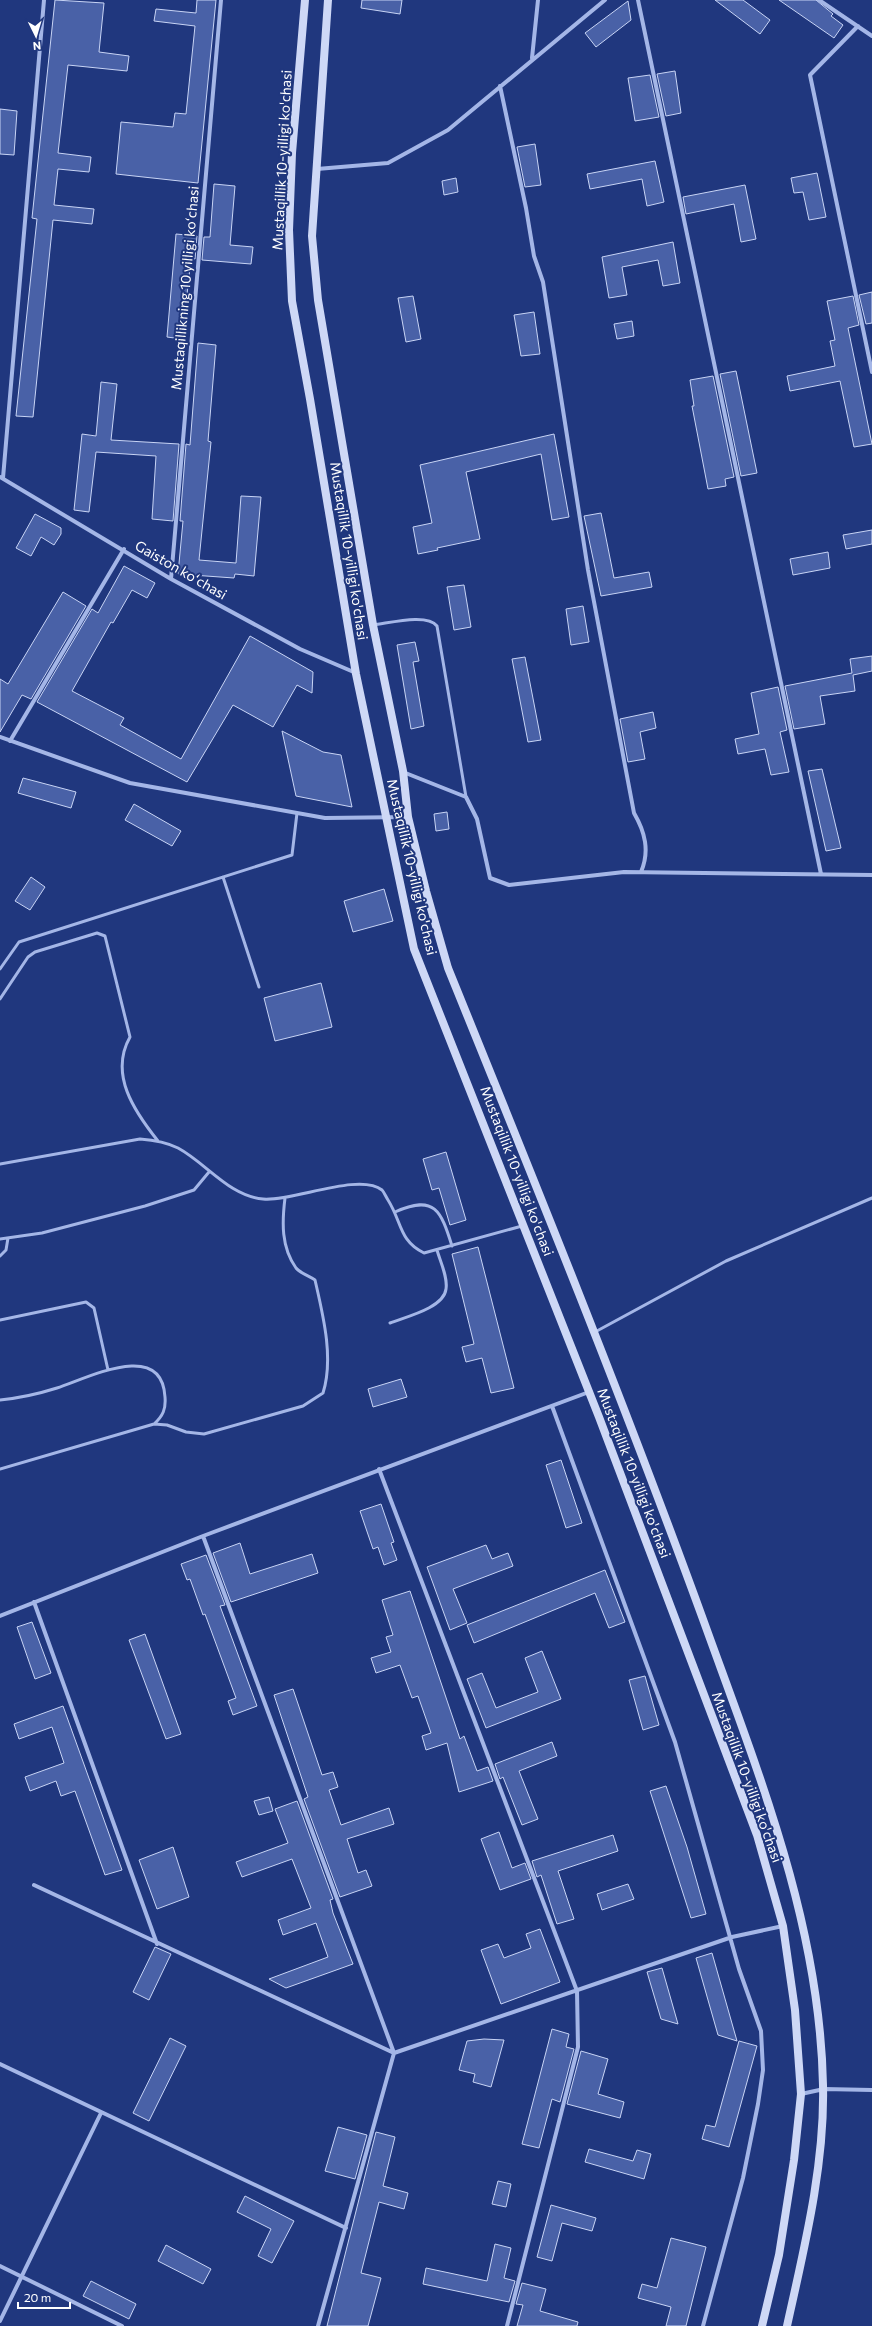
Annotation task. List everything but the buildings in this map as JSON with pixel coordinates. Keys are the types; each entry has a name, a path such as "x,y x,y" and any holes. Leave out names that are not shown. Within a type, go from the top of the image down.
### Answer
{"main road":[{"name":"Mustaqillik 10-yilligi ko'chasi","path":"305,0 292,153 289,223 292,301 356,674 414,949 589,1392 758,1834 783,1926 795,2010 800,2094 794,2160 779,2255 762,2326"},
{"name":"Mustaqillik 10-yilligi ko'chasi","path":"328,0 312,236 318,300 373,625 402,771 408,817 426,891 448,968 656,1489 761,1778 799,1907 812,1966 824,2089 818,2163 810,2224 787,2326"}],"street":[{"path":"1,477 44,0"},
{"name":"Mustaqillikning 10 yilligi koʻchasi","path":"170,579 221,0"},
{"path":"532,58 538,0"},
{"path":"317,169 388,163 448,130 532,58 564,36 605,0"},
{"path":"638,0 821,874"},
{"path":"819,0 872,36"},
{"path":"858,26 810,75 872,372"},
{"path":"500,86 526,208 534,256 543,282 588,570 634,813 643,828 646,859 641,872"},
{"name":"Gaiston koʻchasi","path":"1,477 124,549 170,579 300,649 356,674"},
{"path":"10,741 124,549"},
{"path":"0,737 130,783 325,818 408,817"},
{"path":"402,771 466,797 476,820 490,878 509,885 624,872 872,875"},
{"path":"0,1616 379,1469 589,1392"},
{"path":"552,1406 675,1742 732,1937 739,1969 761,2031 763,2070 743,2178 703,2326"},
{"path":"379,1469 577,1991 578,2047 507,2326"},
{"path":"203,1536 394,2053 318,2326"},
{"path":"34,1602 157,1944"},
{"path":"34,1885 157,1944 394,2053 732,1937 783,1926"},
{"path":"0,2064 346,2228"},
{"path":"800,2094 824,2089 872,2090"},
{"path":"0,2322 20,2276 101,2113"},
{"path":"0,2266 122,2326"}],"lane":[{"path":"373,625 423,619 433,621 438,626 466,797"},
{"path":"0,969 18,942 292,855 297,813"},
{"path":"223,877 259,986"},
{"path":"0,999 28,957 35,952 97,933 105,936 130,1037 123,1051 121,1065 128,1098 142,1121 158,1140"},
{"path":"0,1164 140,1138 158,1140 178,1149 209,1172 246,1195 263,1199 285,1198 317,1190 365,1184 382,1190 395,1212 406,1241 424,1253 524,1226"},
{"path":"0,1239 42,1233 152,1204 194,1190 209,1172"},
{"path":"0,1469 154,1424 167,1425 186,1432 204,1434 303,1406 323,1393 326,1383 326,1352 322,1311 315,1280 297,1269 286,1247 282,1222 285,1198"},
{"path":"594,1332 726,1261 872,1198"},
{"path":"395,1212 407,1206 423,1204 434,1209 443,1218 452,1246"},
{"path":"0,1256 6,1250 8,1238"},
{"path":"390,1323 426,1310 442,1299 446,1289 445,1279 436,1250"},
{"path":"0,1320 86,1302 94,1308 108,1370"},
{"path":"0,1400 25,1397 108,1370 143,1366 157,1372 164,1386 166,1406 161,1417 154,1424"}]}
